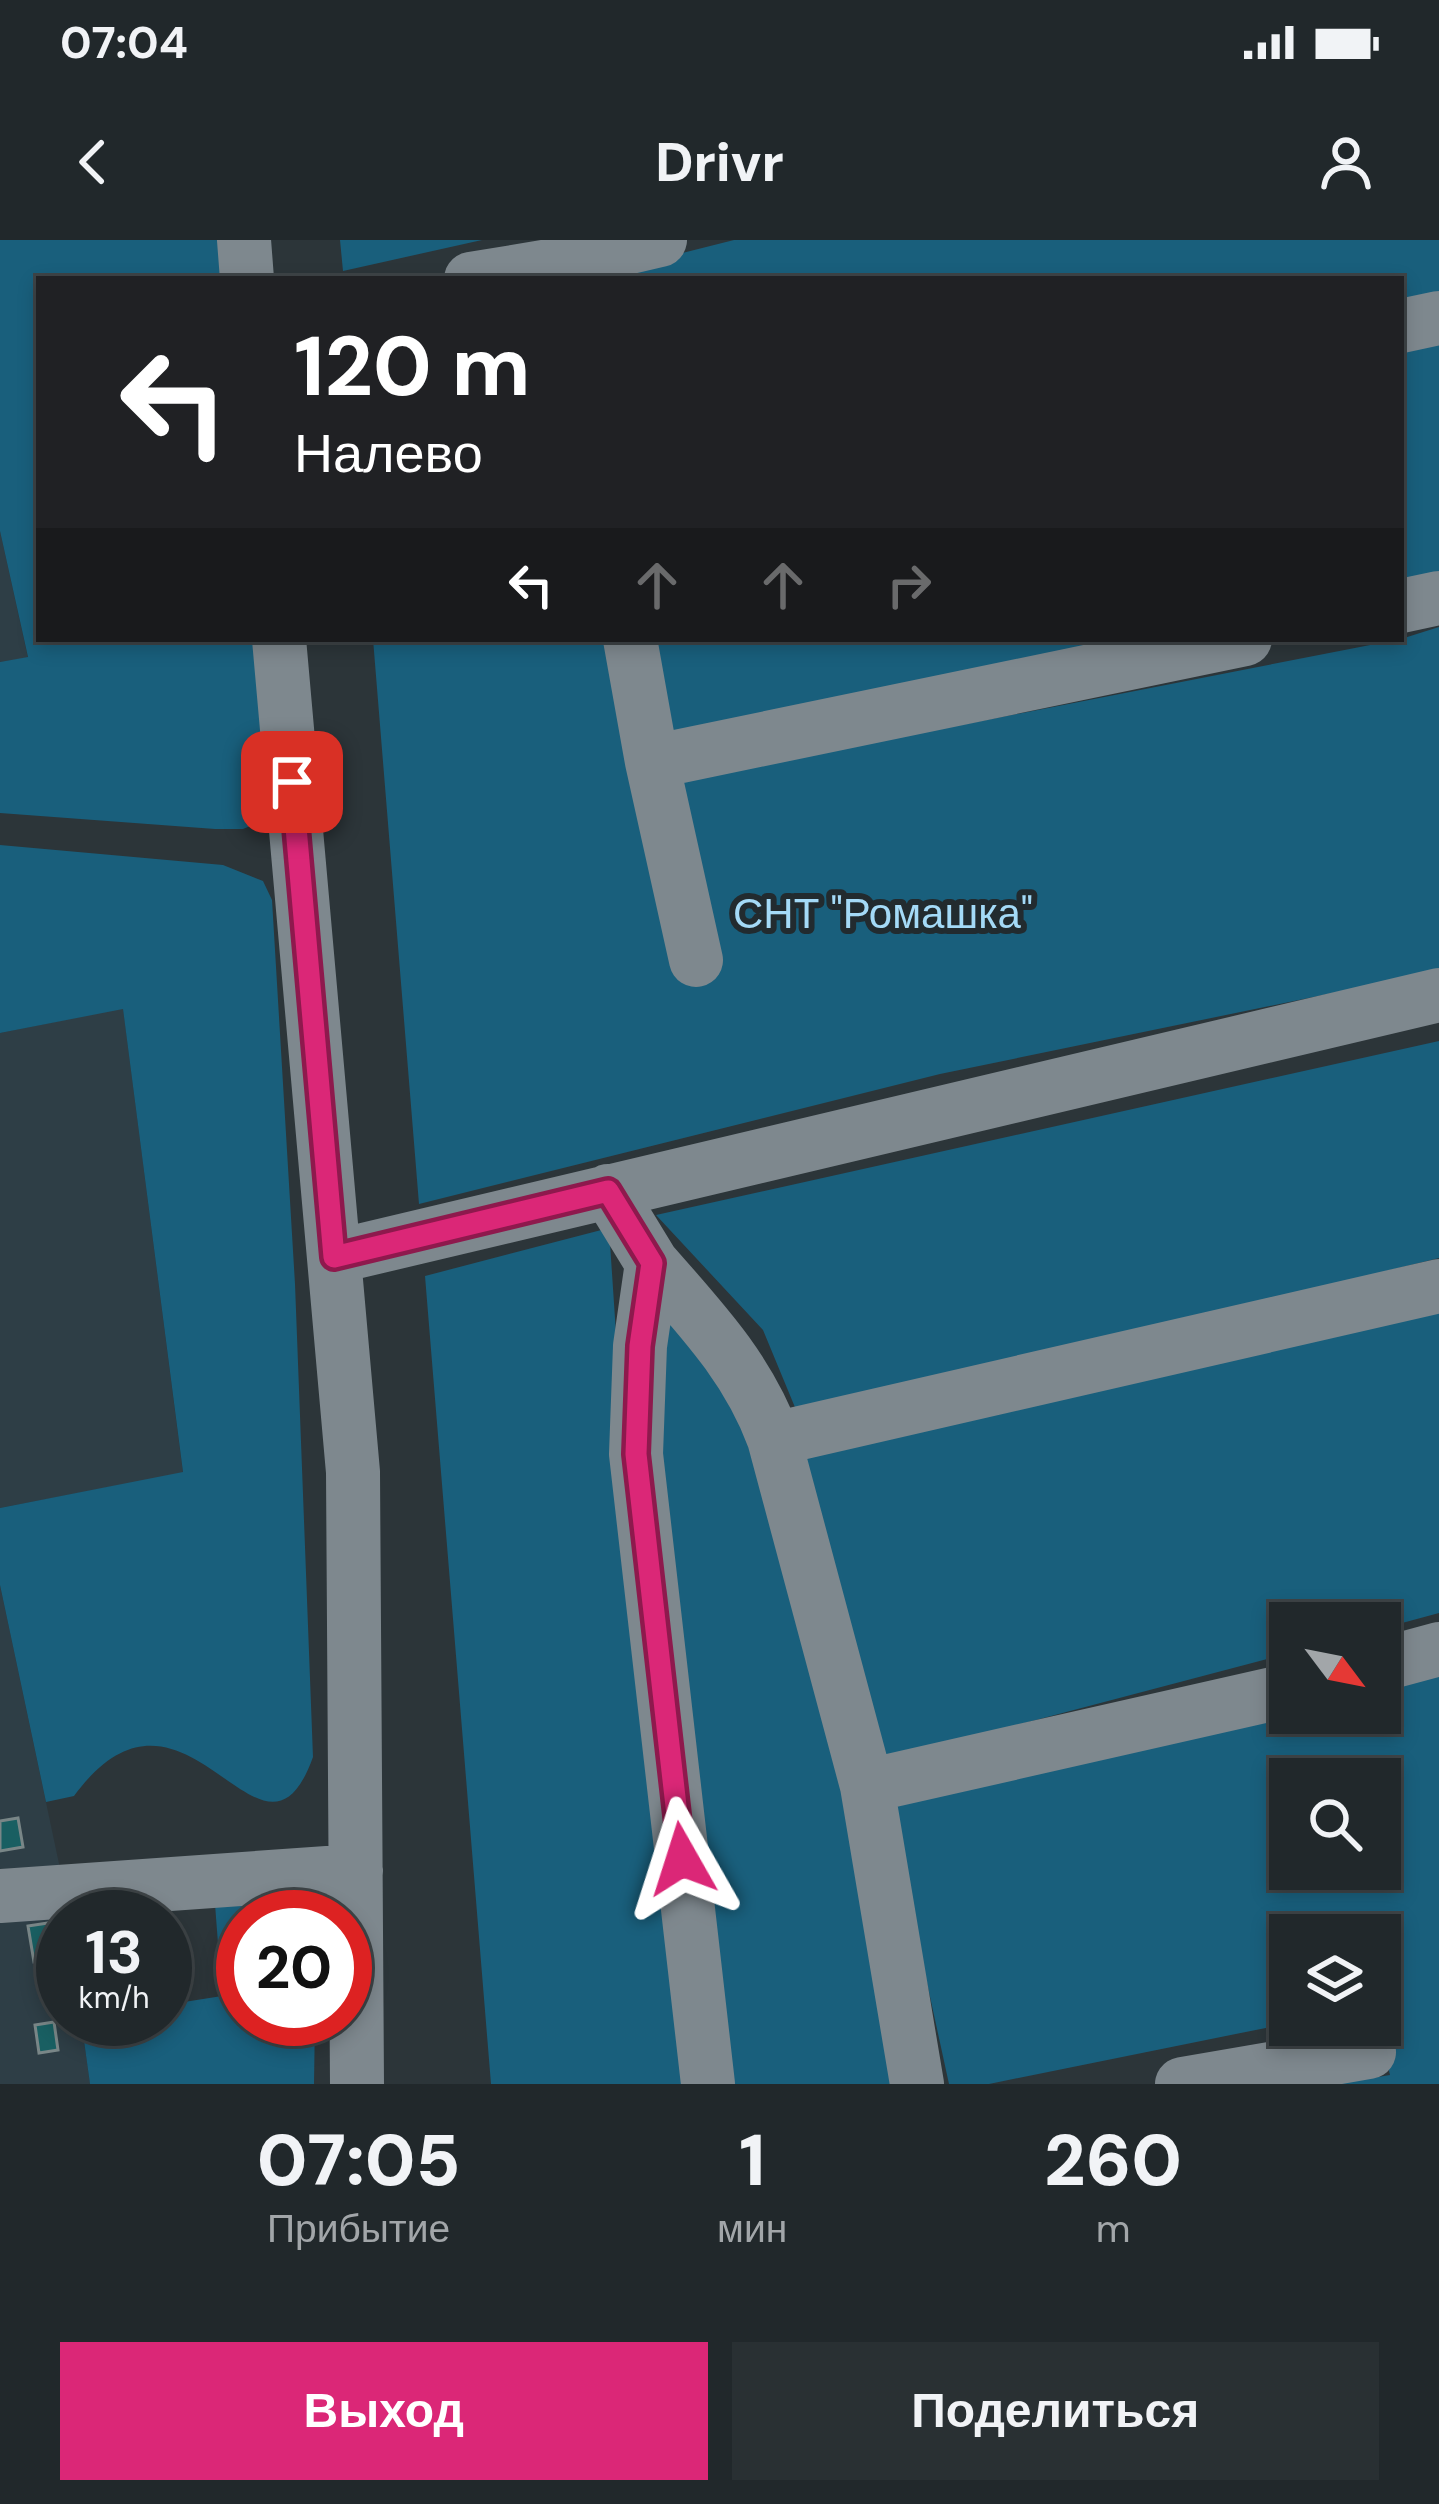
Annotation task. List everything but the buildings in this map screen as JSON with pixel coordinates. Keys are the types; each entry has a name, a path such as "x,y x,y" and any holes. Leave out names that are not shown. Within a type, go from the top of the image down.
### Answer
{"street":[{"path":"244,240 247,276"},
{"path":"505,276 551,272 660,240"},
{"path":"1404,325 1439,318"},
{"path":"1404,605 1439,598"},
{"path":"279,642 353,1472 357,2084"},
{"path":"631,642 696,960"},
{"path":"652,762 1230,642"},
{"path":"334,1257 1439,995"},
{"path":"608,1191 652,1263 729,1352 757,1393 774,1439 867,1786 917,2084"},
{"path":"652,1263 640,1346 636,1454 708,2084"},
{"path":"774,1439 1439,1286"},
{"path":"1401,1659 1439,1648"},
{"path":"867,1786 1269,1695"},
{"path":"0,1897 356,1871"},
{"path":"1182,2084 1369,2052"}],"shaded area":[{"path":"0,531 28,658 0,662"},
{"path":"123,1008 183,1473 0,1508 0,1033"},
{"path":"0,1585 65,1890 36,1890 36,2046 85,2046 90,2084 0,2084"}],"green space":[{"path":"0,240 218,240 221,276 36,276 36,642 254,642 269,801 260,822 243,829 215,829 0,813 0,662 28,657 0,531"},
{"path":"340,240 482,240 343,271"},
{"path":"734,240 1439,240 1439,304 1404,311 1404,276 591,276"},
{"path":"1439,337 1439,580 1404,588 1404,344"},
{"name":"СНТ \"Ромашка\"","path":"1439,627 1439,971 940,1074 419,1204 373,642 606,642 669,782 1404,642 1404,638"},
{"path":"641,642 1154,642 659,749"},
{"path":"0,845 223,865 263,881 272,900 295,1284 313,1757 293,1793 270,1802 244,1792 185,1754 151,1746 114,1757 74,1796 46,1802 0,1585 0,1508 183,1472 123,1009 0,1033"},
{"path":"1439,1041 1439,1258 799,1417 763,1330 656,1215"},
{"path":"609,1228 625,1469 693,2084 491,2084 425,1276"},
{"path":"657,1286 738,1388 849,1806 895,2084 723,2084 650,1393"},
{"path":"1439,1298 1439,1613 1401,1623 1401,1602 1269,1602 1269,1659 876,1762 799,1460"},
{"path":"1439,1674 1439,2084 1336,2084 1390,2075 1383,2046 1401,2046 1401,1914 1269,1914 1269,2027 989,2084 949,2084 889,1808 1269,1718 1269,1734 1401,1734 1401,1684"},
{"path":"216,1997 216,2046 315,2046 314,2084 90,2084 85,2046 192,2046 192,2001"}],"route":[{"path":"292,782 334,1257 608,1191 652,1263 640,1346 636,1454 682,1859"}]}
